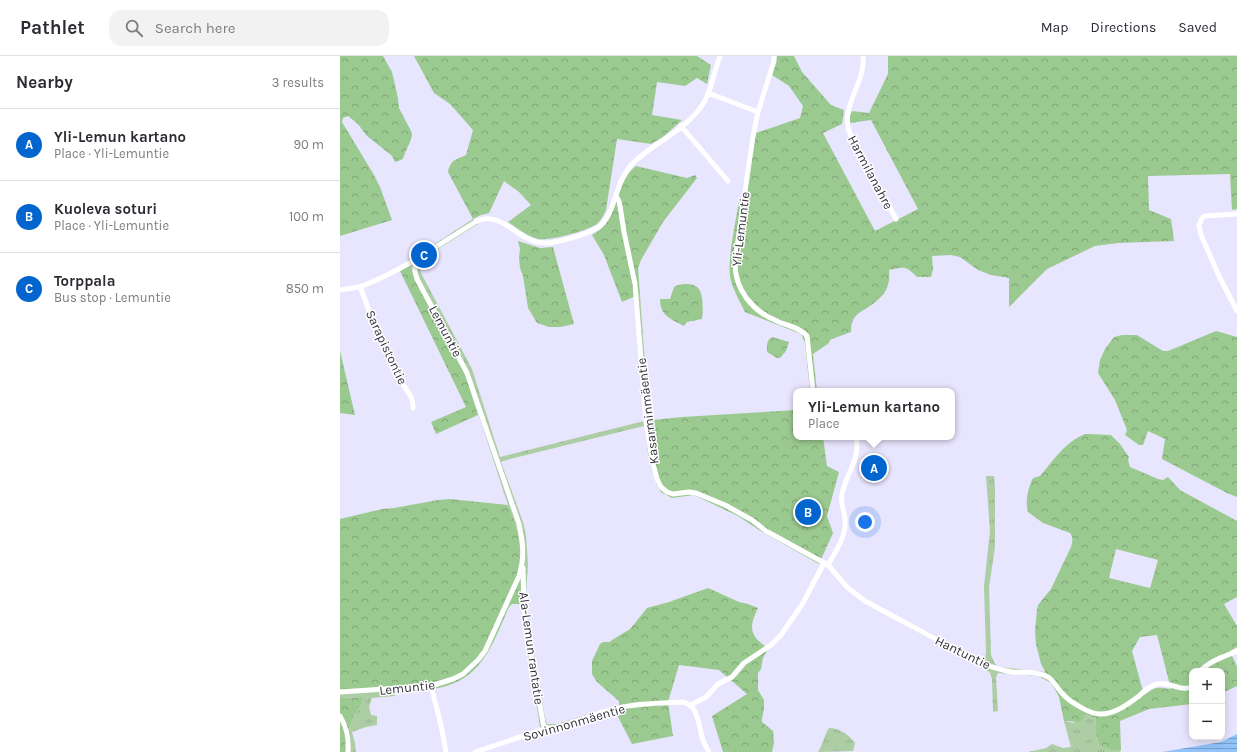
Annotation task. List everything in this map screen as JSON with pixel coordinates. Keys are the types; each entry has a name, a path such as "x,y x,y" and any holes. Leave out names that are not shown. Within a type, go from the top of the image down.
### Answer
{"street":[{"path":"340,290 360,286 396,271 418,259 477,220 483,218 494,218 522,236 541,243 581,234 598,228 607,217 621,180 631,165 645,152 682,126 698,112 708,93 720,56"},
{"name":"Yli-Lemuntie","path":"774,56 774,61 758,112 753,136 747,170 734,271 736,281 740,289 752,305 769,318 798,329 804,332 807,336 814,388"},
{"name":"Harmilanahre","path":"863,56 863,69 848,113 847,125 850,134 896,219"},
{"path":"708,93 758,112"},
{"path":"682,126 728,181"},
{"name":"Kasarminmäentie","path":"616,196 619,201 635,284 646,422 652,460 657,479 661,487 667,492 673,494 689,492 696,493 725,505 826,564"},
{"path":"1237,214 1205,216 1202,218 1200,225 1201,235 1219,276 1237,311"},
{"name":"Lemuntie","path":"343,692 431,686 463,674 478,660 490,641 520,576 522,566 524,546 519,524 467,373 416,275 415,266 418,259"},
{"name":"Sarapistontie","path":"360,286 381,341 398,376 413,401 413,408"},
{"path":"709,752 703,741 695,711 691,705 706,697 718,684 732,677 744,663 771,645 781,635 803,603 837,548 844,533 845,519 841,501 845,482 855,458 857,447 856,440"},
{"name":"Hantuntie","path":"826,564 847,587 865,601 988,666 1011,672 1046,676 1051,679 1062,694 1068,699 1094,713 1100,715 1128,705 1153,685 1159,683 1189,688"},
{"name":"Ala-Lemun rantatie","path":"522,566 524,573 524,612 543,722 544,726 547,728"},
{"path":"1203,668 1213,661 1237,651"},
{"path":"431,686 446,752"},
{"name":"Sovinnonmäentie","path":"475,752 547,728 561,726 619,707 679,702 691,705"},
{"path":"340,716 348,733 348,752"}],"green space":[{"path":"340,56 383,56 392,72 399,108 412,133 411,140 403,159 395,162 392,156 366,135 358,124 348,116 343,118 342,122 380,187 392,220 340,236"},
{"path":"414,56 697,56 711,65 707,84 697,78 685,86 657,82 652,115 682,120 663,137 651,144 617,139 606,210 598,223 578,232 559,237 538,239 522,232 508,222 531,205 519,192 504,181 489,213 473,219 448,172 452,162 466,155 473,130 450,104 434,93"},
{"path":"777,56 794,56 802,72 831,105 844,110 842,124 823,133 875,231 918,209 871,120 850,123 850,115 852,111 869,113 888,74 888,56 1237,56 1237,209 1232,210 1230,174 1148,176 1149,210 1171,219 1174,241 1118,243 1095,246 1047,269 1009,307 1009,278 991,275 978,270 960,257 951,255 932,256 933,269 931,277 917,277 910,270 904,268 889,270 889,282 885,292 856,316 852,323 851,332 830,340 829,343 813,354 817,388 810,388 805,343 801,334 745,312 734,289 730,273 731,253 739,201 745,201 756,133 800,118 803,106 789,86 772,75"},
{"path":"636,166 687,178 695,175 697,178 663,222 641,260 638,268 640,294 622,302 604,255 592,235 601,229 608,221 613,212 624,182"},
{"path":"473,219 478,224 422,259 419,266 421,273 472,369 500,457 644,421 644,426 501,462 523,522 526,536 528,564 526,594 527,612 547,724 557,724 619,705 615,711 553,730 549,735 540,727 520,604 521,556 516,527 470,388 410,265 409,258 413,258"},
{"path":"518,241 540,248 553,247 574,324 560,327 549,327 537,323 528,308 523,276 520,268 520,249"},
{"path":"410,265 415,278 465,373 478,415 436,434 431,422 466,407 400,271"},
{"path":"684,284 694,285 699,289 703,307 702,319 687,322 684,326 671,319 664,313 660,305 660,299 670,299 674,287"},
{"path":"640,294 649,420 644,421 634,297"},
{"path":"1216,331 1237,337 1237,497 1162,459 1165,439 1148,431 1143,445 1139,445 1125,435 1127,430 1115,400 1098,373 1100,360 1105,349 1114,337 1122,335 1137,335 1163,351 1168,351"},
{"path":"772,337 789,342 786,351 780,358 777,358 767,352 768,342"},
{"path":"340,351 355,415 340,413"},
{"path":"793,410 793,440 823,440 827,466 839,472 827,516 833,533 819,564 759,530 738,516 694,495 672,498 661,492 657,485 649,461 644,421 682,417"},
{"path":"1085,434 1111,435 1120,444 1129,457 1128,460 1130,467 1158,479 1163,480 1168,477 1180,490 1237,521 1237,597 1224,604 1237,626 1237,647 1230,651 1237,667 1237,686 1225,692 1225,668 1189,668 1189,704 1149,709 1120,721 1121,750 1111,750 1100,745 1095,729 1096,718 1086,715 1080,722 1064,721 1059,697 1041,664 1036,644 1035,630 1038,605 1051,589 1071,547 1072,538 1070,533 1043,523 1028,512 1028,495 1033,478 1040,476 1060,452 1071,442","holes":["1116,549 1158,560 1150,588 1109,578","1157,635 1171,689 1157,688 1144,695 1132,651 1140,637"]},
{"path":"986,476 994,476 995,486 995,547 989,587 991,655 998,667 1046,672 1051,683 1038,676 998,673 996,678 998,711 993,712 992,679 990,673 984,667 912,629 913,624 980,659 985,658 984,586 990,531"},
{"path":"450,499 508,505 516,527 521,557 520,604 512,604 509,607 494,641 481,662 473,671 452,684 431,689 394,692 393,687 340,690 340,519 382,509"},
{"path":"708,588 739,602 758,608 753,619 752,629 759,642 765,646 767,651 763,658 761,669 758,673 758,690 764,700 762,722 773,731 774,743 772,752 723,752 712,716 747,694 719,670 679,665 668,702 673,736 632,744 615,711 619,705 619,701 597,682 592,674 592,661 600,644 603,642 609,642 630,629 647,608"},
{"path":"393,687 395,696 372,698 369,707 371,715 377,716 377,725 352,732 356,752 345,752 345,741 353,717 361,706 362,697 340,698 340,690"},
{"path":"363,697 361,706 353,717 345,741 345,752 340,752 340,698"},
{"path":"1086,715 1096,718 1095,729 1111,750 1121,750 1120,752 1028,752 1046,748 1052,744 1063,748 1071,747 1064,721 1073,723"},
{"path":"829,728 844,732 850,737 855,743 853,751 818,752"}],"water":[{"path":"1237,734 1237,752 1162,752 1221,742"}],"place":[{"name":"Torppala","path":"424,255"},
{"name":"Yli-Lemun kartano","path":"874,468"},
{"name":"Kuoleva soturi","path":"808,512"}]}
